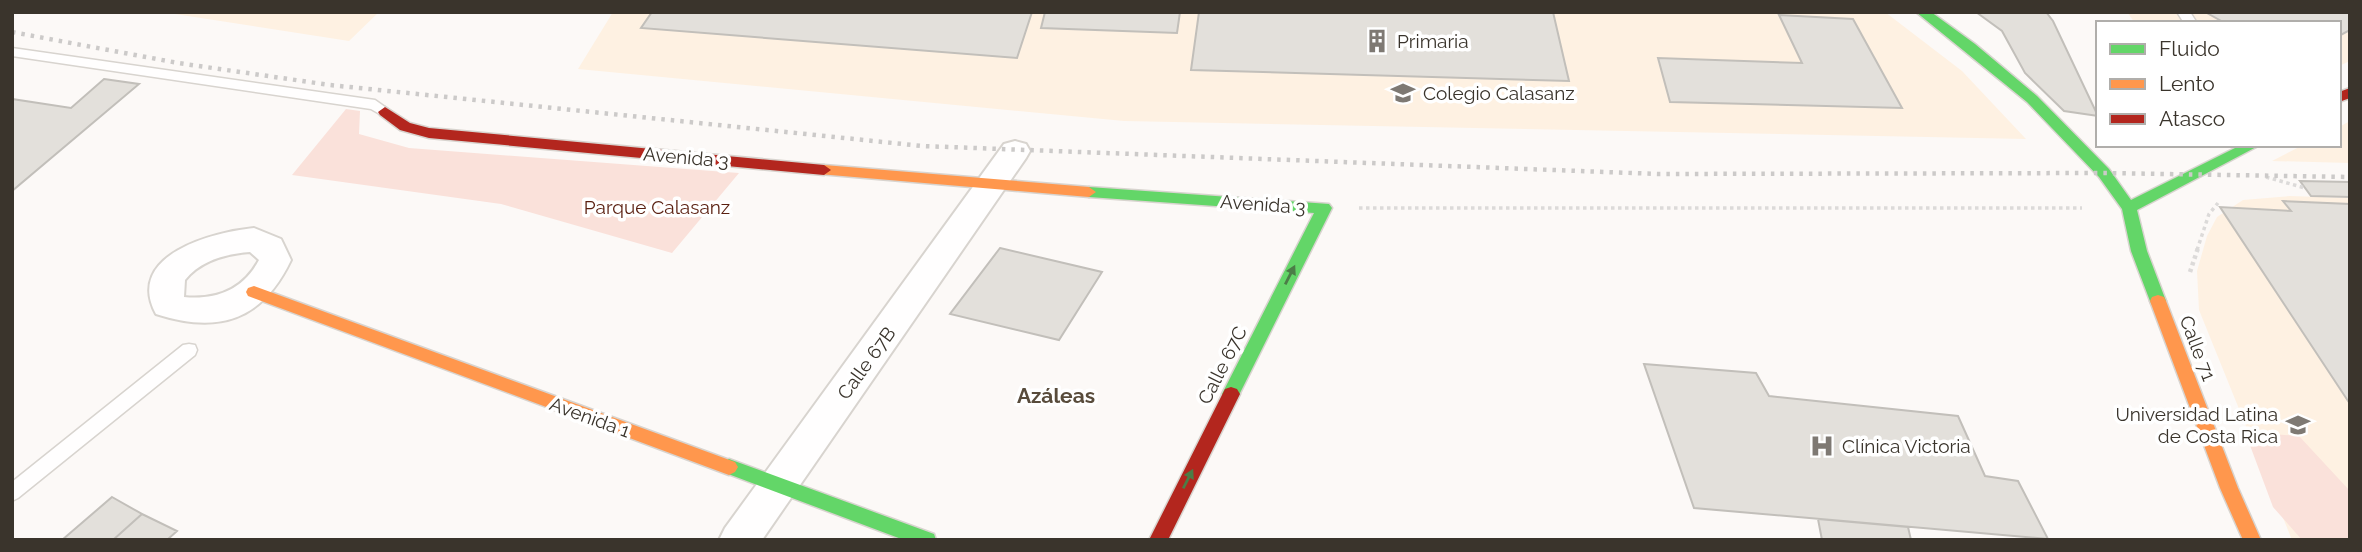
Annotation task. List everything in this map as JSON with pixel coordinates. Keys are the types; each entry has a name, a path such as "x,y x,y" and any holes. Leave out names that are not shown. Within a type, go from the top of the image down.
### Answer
{"street":[{"path":"1922,12 1970,47 2032,99 2104,173 2129,208 2249,147"},
{"name":"Avenida 3","path":"385,113 391,121 407,129 429,133 992,186 1324,208"},
{"path":"992,186 1015,151"},
{"name":"Calle 67B","path":"739,540 992,186"},
{"name":"Calle 67C","path":"1158,540 1324,208"},
{"name":"Calle 71","path":"2129,208 2139,251 2229,488 2252,540"},
{"name":"Avenida 1","path":"254,292 927,540"}],"lane":[{"path":"12,52 375,105 385,113"},
{"path":"12,493 189,350"}],"path":[{"path":"2189,277 2209,214 2222,199"},
{"path":"1324,208 2129,208"}],"shaded area":[{"path":"162,12 379,12 349,41"},
{"name":"Colegio Calasanz","path":"613,12 1885,12 1962,71 2026,139 1124,121 578,69"},
{"path":"2127,12 2350,12 2350,61 2341,65 2341,21 2134,21"},
{"path":"2350,121 2350,163 2272,161 2299,147 2341,147 2341,126"},
{"name":"Universidad Latina de Costa Rica","path":"2290,196 2350,198 2350,540 2292,540 2199,310 2197,271 2207,236 2217,217 2243,200"}],"green space":[{"name":"Parque Calasanz","path":"346,109 360,111 359,134 409,148 739,173 672,253 501,204 292,175"},
{"path":"2245,432 2299,436 2350,491 2350,540 2302,540 2273,507"}],"building":[{"path":"652,12 1032,12 1017,58 641,28"},
{"path":"1045,12 1180,12 1177,33 1041,28"},
{"name":"Primaria","path":"1199,12 1553,12 1569,81 1191,70"},
{"path":"1976,12 2046,12 2053,21 2096,116 2064,111 2025,73 2002,31"},
{"path":"2350,12 2350,30 2341,35 2341,21 2221,21 2207,13"},
{"path":"1779,15 1853,19 1902,108 1670,102 1658,58 1802,63"},
{"path":"104,79 139,84 12,191 12,99 71,108"},
{"path":"2300,181 2350,182 2350,197 2311,196"},
{"path":"2283,201 2350,204 2350,404 2220,207 2291,211"},
{"path":"1000,248 1102,272 1059,340 950,314"},
{"name":"Clínica Victoria","path":"1644,364 1756,373 1769,396 1958,416 1985,476 2018,481 2048,539 1694,508"},
{"path":"112,497 142,514 113,540 62,540"},
{"path":"142,514 177,531 167,540 113,540"},
{"path":"1818,519 1908,527 1911,540 1822,540"}],"railway":[{"path":"12,32 178,63 330,85 922,146 1658,174 2104,173 2350,177"}],"traffic: fast":[{"path":"1922,12 1970,47 2032,99 2104,173 2129,208 2139,251 2158,301"},
{"path":"2129,208 2249,147"},
{"path":"1089,192 1324,208 1231,394"},
{"path":"729,467 927,540"}],"traffic: slow":[{"path":"824,170 1089,192"},
{"path":"254,292 729,467"},
{"path":"2158,301 2229,488 2252,540"}],"traffic: jam":[{"path":"2341,97 2350,92"},
{"path":"385,112 405,127 429,133 824,170"},
{"path":"1158,540 1231,394"}],"place":[{"name":"Primaria","path":"1377,41"},
{"name":"Colegio Calasanz","path":"1403,93"},
{"name":"Universidad Latina de Costa Rica","path":"2298,425"},
{"name":"Clínica Victoria","path":"1822,446"}],"district":[{"name":"Azáleas","path":"1056,396"}]}
